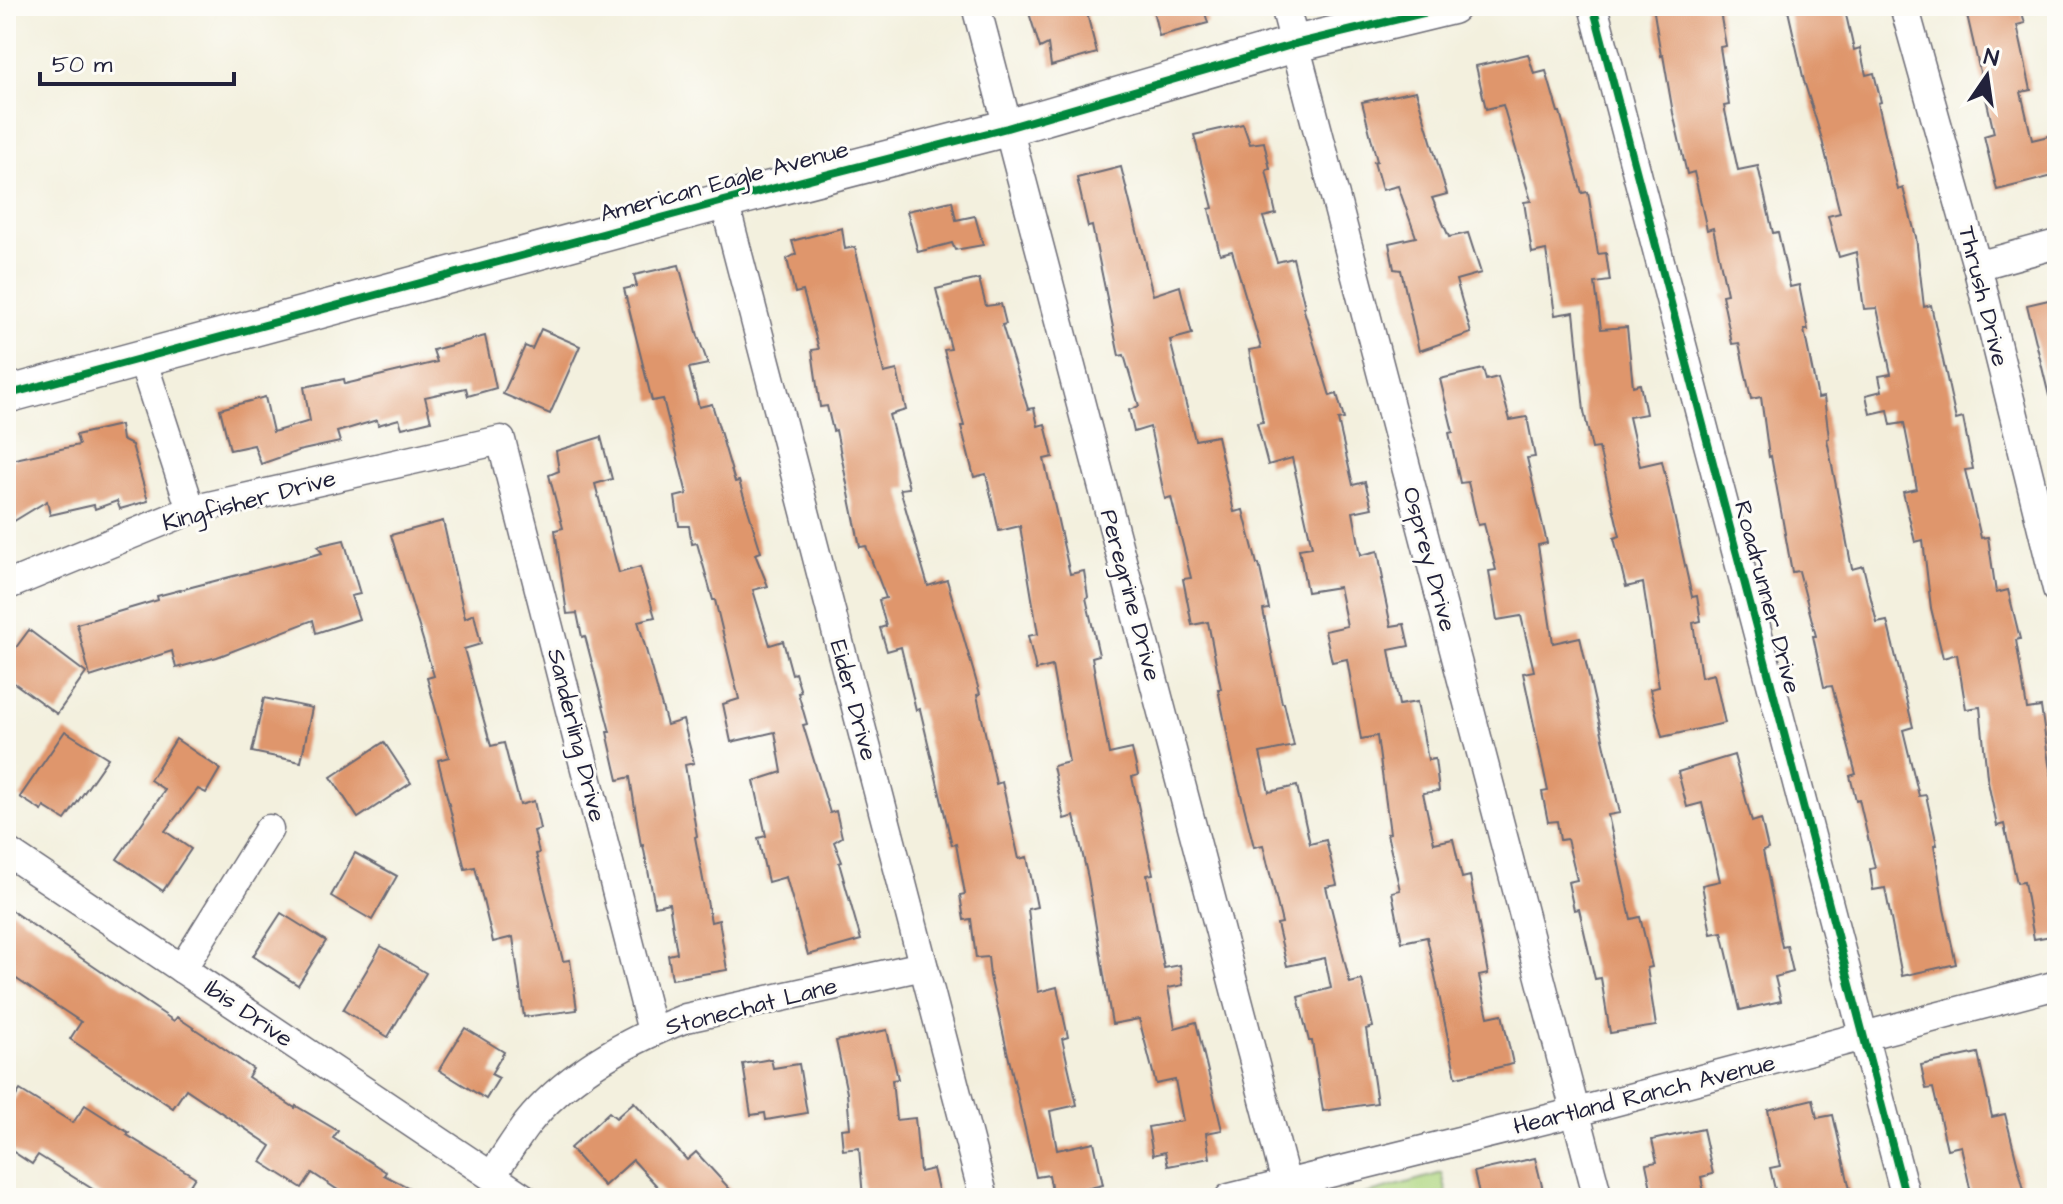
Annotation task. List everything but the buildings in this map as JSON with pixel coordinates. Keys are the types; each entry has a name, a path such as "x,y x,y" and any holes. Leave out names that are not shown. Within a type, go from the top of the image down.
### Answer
{"street":[{"name":"Peregrine Drive","path":"976,6 1286,1183"},
{"name":"Osprey Drive","path":"1285,6 1598,1198"},
{"name":"American Eagle Avenue","path":"6,395 724,201 1007,128 1295,44 1452,6"},
{"name":"Roadrunner Drive","path":"1593,6 1906,1198"},
{"name":"Thrush Drive","path":"1904,6 2052,550 2057,589"},
{"name":"Eider Drive","path":"724,201 984,1198"},
{"path":"1977,266 2057,244"},
{"path":"142,359 191,510"},
{"name":"Kingfisher Drive","path":"6,586 191,510 501,440"},
{"name":"Sanderling Drive","path":"501,440 652,1031"},
{"path":"182,969 269,829"},
{"name":"Ibis Drive","path":"6,851 524,1198"},
{"name":"Stonechat Lane","path":"492,1175 528,1122 564,1087 598,1061 652,1031 686,1018 923,966"},
{"name":"Heartland Ranch Avenue","path":"1229,1198 1576,1112 2057,985"}],"green space":[{"path":"1442,1173 1448,1198 1352,1198"}],"cycle path":[{"path":"6,395 724,201 1007,128 1295,44 1452,6"},
{"path":"1593,6 1906,1198"}]}
